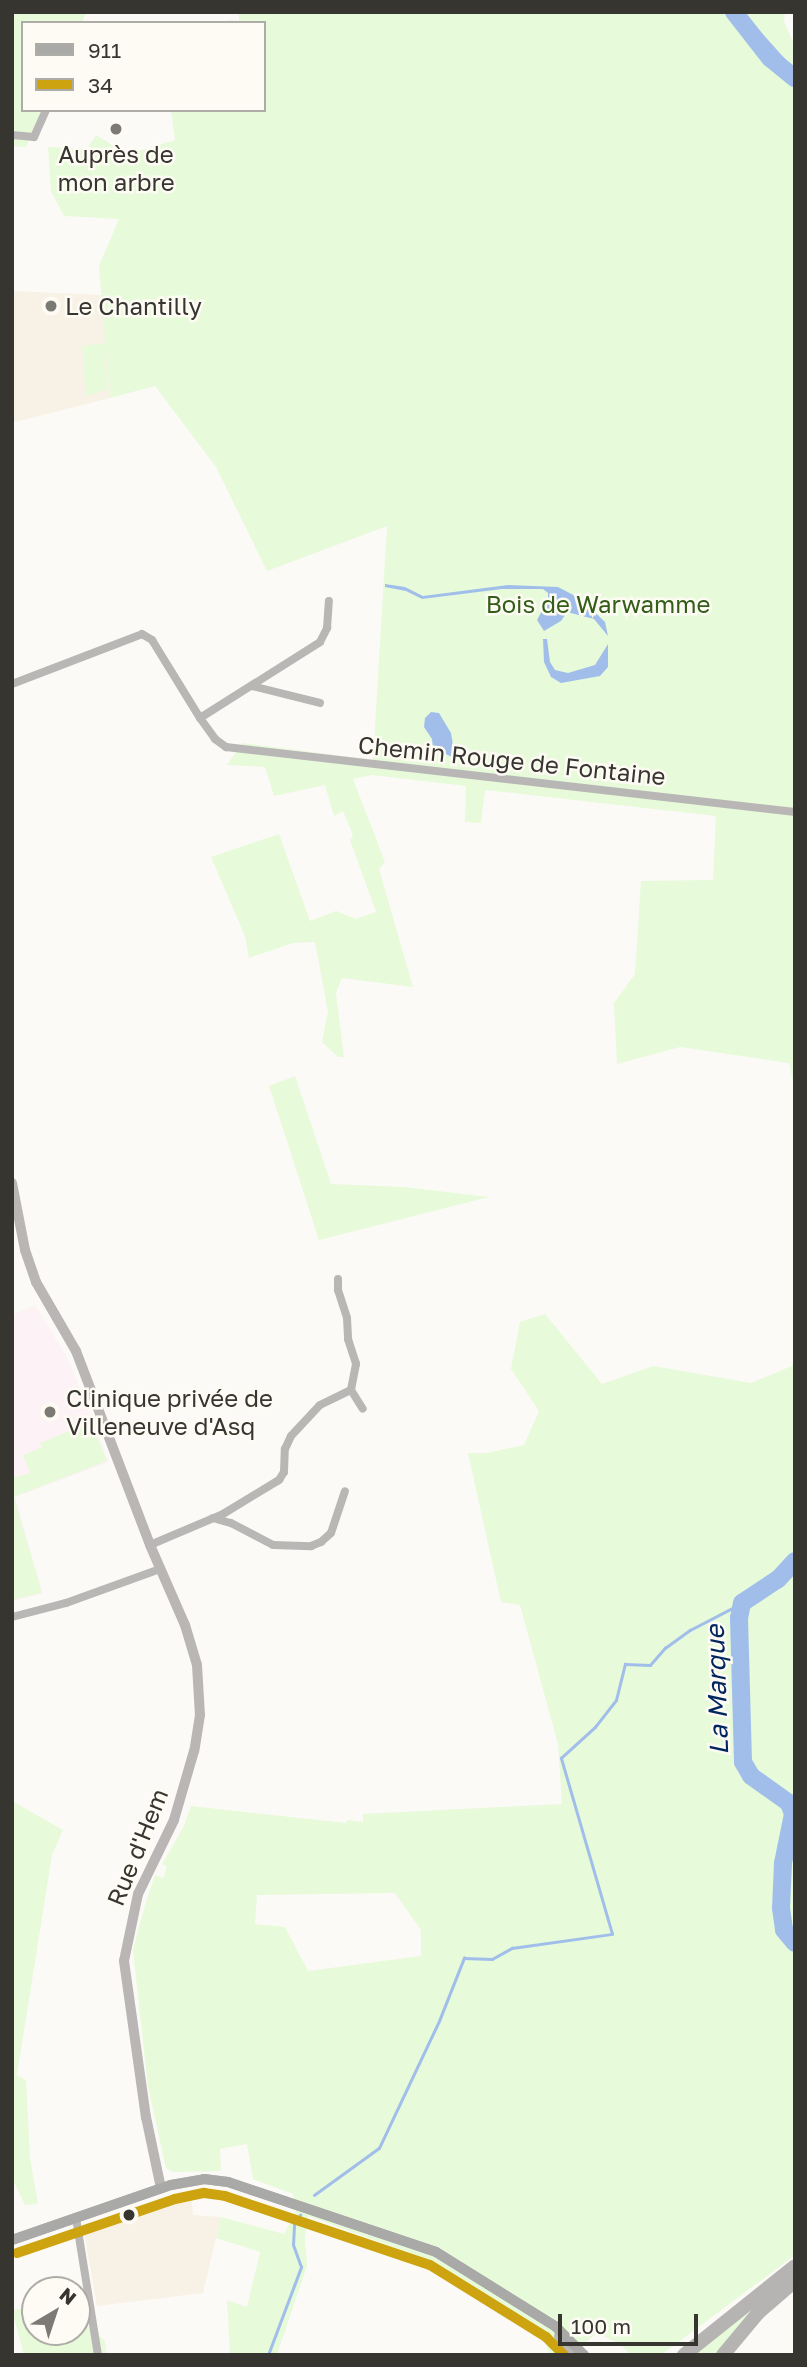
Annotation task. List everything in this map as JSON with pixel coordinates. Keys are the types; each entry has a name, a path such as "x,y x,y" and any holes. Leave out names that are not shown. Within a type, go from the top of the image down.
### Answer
{"highway":[{"path":"684,2355 795,2266"},
{"path":"723,2355 758,2313 795,2281"}],"street":[{"path":"12,135 34,137 46,112"},
{"path":"12,684 142,634 152,640 200,719 320,642 327,628 329,601"},
{"path":"252,686 320,703"},
{"name":"Chemin Rouge de Fontaine","path":"200,719 215,739 226,747 795,812"},
{"name":"Rue d'Hem","path":"12,1183 25,1250 36,1282 76,1351 149,1545 194,1651 201,1703 197,1737 178,1807 138,1895 124,1954 146,2117 161,2188"},
{"path":"338,1279 338,1290 346,1314 348,1339 356,1363 351,1390 363,1409"},
{"path":"149,1545 213,1518 279,1480 284,1472 285,1449 291,1436 320,1405 351,1390"},
{"path":"213,1518 237,1526 273,1545 311,1546 328,1537 345,1491"},
{"path":"12,1617 66,1603 160,1569"},
{"path":"12,2240 161,2188 194,2180 215,2180 334,2216 436,2252 560,2329 584,2355"},
{"path":"76,2218 99,2355"},
{"path":"540,2316 572,2355"}],"shaded area":[{"path":"12,291 103,295 110,398 15,422 12,417"},
{"name":"Clinique privée de Villeneuve d'Asq","path":"35,1305 69,1361 109,1462 15,1497 43,1594 12,1601 12,1315"},
{"path":"191,2192 193,2215 221,2217 203,2293 97,2306 83,2226"}],"green space":[{"path":"12,12 86,12 83,21 21,21 21,112 41,112 26,147 12,146"},
{"name":"Bois de Warwamme","path":"239,12 785,12 784,21 795,47 795,1090 789,1063 680,1047 617,1064 614,1003 635,974 641,881 713,880 716,816 485,790 481,823 465,822 466,786 372,775 353,779 385,862 379,869 413,987 342,978 336,993 344,1057 338,1057 322,1042 328,1012 315,942 293,943 249,958 245,936 211,857 279,834 310,921 336,911 356,919 376,912 350,840 353,835 343,811 334,816 325,785 274,796 265,767 227,765 242,743 373,760 387,526 267,571 216,467 155,386 110,398 99,266 119,219 64,216 51,191 48,147 87,149 96,135 128,154 175,140 171,112 266,112 266,21 239,21"},
{"path":"105,343 107,390 86,396 82,346"},
{"path":"295,1076 331,1184 404,1187 489,1197 319,1240 269,1086"},
{"path":"545,1314 602,1384 653,1366 751,1383 792,1366 795,1359 795,2255 661,2355 630,2355 620,2344 597,2333 570,2355 550,2355 539,2327 450,2272 424,2258 308,2216 305,2238 307,2266 277,2355 230,2355 227,2300 247,2307 260,2252 216,2238 221,2217 284,2234 296,2211 293,2194 253,2179 247,2144 220,2149 221,2171 173,2172 166,2168 148,2087 133,1950 145,1905 155,1875 163,1878 167,1867 162,1864 183,1828 191,1806 346,1823 347,1820 363,1822 363,1814 562,1804 558,1744 520,1605 501,1602 468,1453 487,1453 524,1445 539,1411 511,1369 520,1322","holes":["395,1893 421,1930 421,1956 308,1971 285,1927 255,1924 257,1895"]},
{"path":"91,1422 107,1461 14,1497 42,1593 12,1600 12,1478 30,1473 23,1455 42,1447 40,1443"},
{"path":"12,1801 63,1830 52,1855 17,2075 26,2080 30,2158 38,2204 25,2205 12,2178"},
{"path":"763,2299 715,2355 691,2355"},
{"path":"21,2309 21,2344 12,2310"},
{"path":"91,2329 105,2341 106,2355 24,2355 22,2346 91,2346"}],"water":[{"path":"736,12 743,12 795,70 795,76"},
{"path":"385,584 405,587 423,596 508,585 558,587 581,599 605,622 608,636 594,619 567,612 561,621 544,631 537,620 548,599 548,593 543,589 502,589 422,599 406,591 385,587"},
{"path":"543,639 547,639 550,662 555,670 568,673 595,665 608,644 608,667 600,676 561,683 551,677 544,662"},
{"path":"431,712 439,713 451,733 454,751 452,757 433,748 432,739 424,727 425,718"}],"waterway":[{"name":"La Marque","path":"734,12 770,58 795,78"},
{"name":"La Marque","path":"795,1561 778,1579 742,1603 739,1618 743,1762 751,1776 789,1803 793,1814 783,1863 781,1908 784,1930 795,1943"},
{"path":"314,2195 379,2148 439,2021 464,1958 492,1959 512,1948 612,1934 561,1758 595,1727 616,1700 625,1664 650,1665 665,1648 690,1630 742,1603"},
{"path":"268,2355 301,2267 293,2245 294,2224 300,2215"}],"transit line":[{"name":"911","path":"12,2240 171,2185 204,2179 228,2182 436,2252 555,2326 584,2355"},
{"name":"34","path":"17,2253 175,2199 204,2193 225,2196 430,2265 546,2337 564,2355"}],"place":[{"name":"Auprès de mon arbre","path":"116,129"},
{"name":"Le Chantilly","path":"51,306"},
{"name":"Clinique privée de Villeneuve d'Asq","path":"50,1412"}]}
